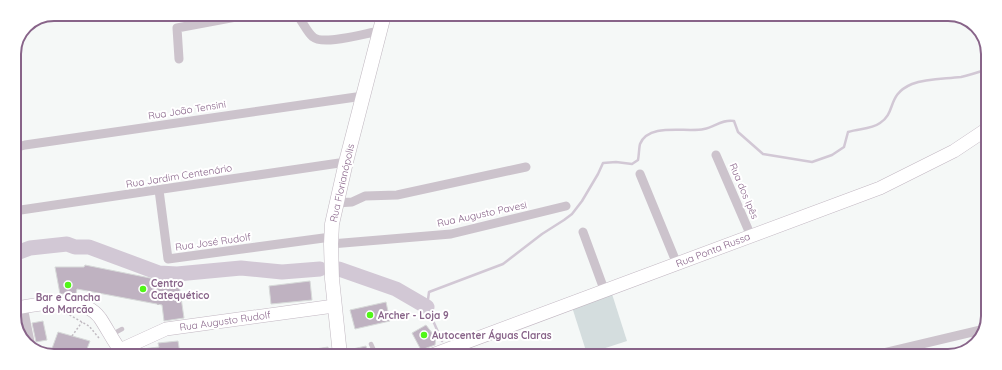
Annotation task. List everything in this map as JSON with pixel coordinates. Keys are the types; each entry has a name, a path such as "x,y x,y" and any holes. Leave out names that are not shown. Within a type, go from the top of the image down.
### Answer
{"main road":[{"name":"Rua Florianópolis","path":"339,349 334,306 331,241 336,203 382,21"}],"street":[{"path":"179,59 177,28 214,21"},
{"path":"302,21 310,34 318,40 331,40 380,31"},
{"name":"Rua João Tensini","path":"21,147 238,113 363,96"},
{"name":"Rua Ponta Russa","path":"448,349 605,292 880,188 954,151 981,133"},
{"name":"Rua dos Ipês","path":"716,155 750,236"},
{"name":"Rua Jardim Centenário","path":"21,210 346,162"},
{"path":"336,203 352,202 365,196 397,195 526,167"},
{"path":"640,174 677,264"},
{"name":"Rua José Rudolf","path":"159,190 168,259 331,241"},
{"name":"Rua Augusto Pavesi","path":"331,241 451,234 566,206"},
{"path":"583,232 605,292"},
{"path":"21,307 67,303 90,307 99,316 120,349"},
{"name":"Rua Augusto Rudolf","path":"128,349 166,329 334,306"},
{"path":"21,314 28,335"},
{"path":"902,349 977,332"}],"lane":[{"path":"371,344 373,349"}],"path":[{"path":"156,300 158,301 158,305"},
{"path":"68,315 88,326 110,334"},
{"path":"72,336 82,322"}],"shaded area":[{"path":"612,294 627,341 602,349 585,349 572,307"}],"building":[{"path":"85,265 160,280 159,287 179,284 184,318 164,321 162,305 77,289 76,294 60,294 55,267 84,267"},
{"path":"310,281 312,300 271,304 269,286"},
{"name":"Archer - Loja 9","path":"386,302 390,321 355,329 350,310"},
{"path":"43,321 47,340 36,342 32,323"},
{"name":"Autocenter Águas Claras","path":"426,325 436,338 435,345 420,349 412,333"},
{"path":"58,332 90,341 87,349 52,349"},
{"path":"178,341 179,349 142,349 159,347 158,343"},
{"path":"366,346 367,349 352,349"},
{"path":"328,347 328,349 316,349"}],"waterway":[{"path":"442,341 427,307 429,292 503,264 542,234 572,214 582,201 603,163 616,162 632,164 638,160 640,144 645,137 651,133 669,130 704,129 722,122 734,121 738,132 763,154 812,162 832,155 844,147 848,132 872,127 885,119 889,114 898,93 904,88 918,82 961,77 981,71"},
{"path":"21,251 30,248 67,244 75,247 89,247 159,273 177,274 241,268 282,272 320,269"},
{"path":"339,269 396,289 427,307"}],"place":[{"name":"Bar e Cancha do Marcão","path":"68,285"},
{"name":"Centro Catequético","path":"143,289"},
{"name":"Archer - Loja 9","path":"370,315"},
{"name":"Autocenter Águas Claras","path":"424,335"}]}
